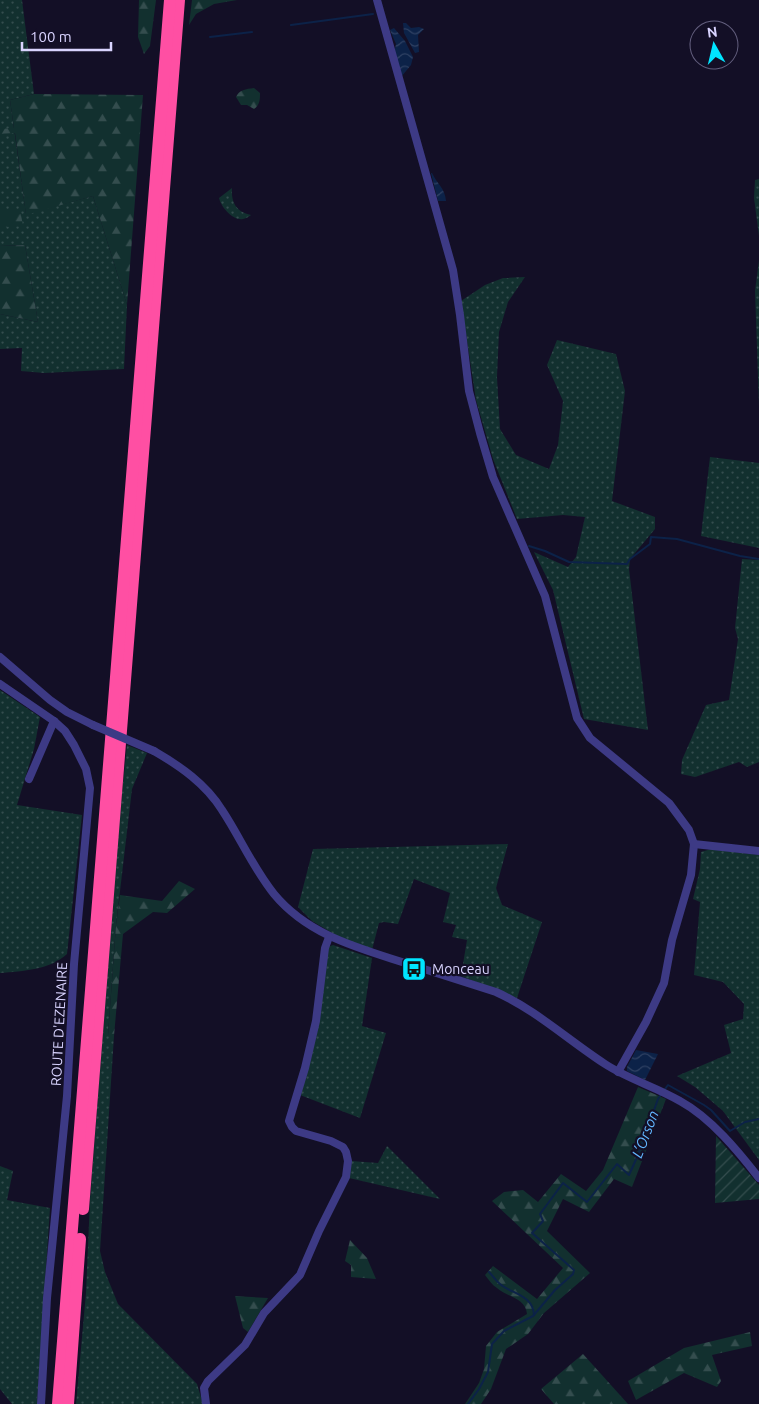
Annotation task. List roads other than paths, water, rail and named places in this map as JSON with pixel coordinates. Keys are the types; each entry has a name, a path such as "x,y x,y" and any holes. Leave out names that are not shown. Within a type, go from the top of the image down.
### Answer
{"highway":[{"path":"58,1404 170,0"},
{"path":"68,1404 179,0"}],"street":[{"path":"377,0 453,270 469,391 480,433 493,477 545,596 577,718 590,738 669,803 689,830 694,844 691,875 672,940 664,983 646,1022 618,1072"},
{"path":"0,656 50,700 67,712 154,751 187,772 210,794 221,808 274,894 304,922 329,937 358,949 496,992 517,1002 618,1072 663,1092 698,1112 714,1127 759,1178"},
{"name":"ROUTE D'EZENAIRE","path":"0,684 54,721 65,731 86,769 90,788 74,964 67,1096 47,1298 41,1404"},
{"path":"28,779 54,721"},
{"path":"694,844 759,851"},
{"path":"206,1404 204,1388 208,1381 245,1346 264,1313 300,1275 348,1172 348,1157 343,1148 331,1141 296,1131 289,1121 316,1022 325,948 329,937"}],"water":[{"path":"403,23 406,23 411,28 419,27 424,29 418,35 419,52 415,53 404,33"},
{"path":"394,28 405,41 413,57 411,65 401,77 394,53 396,44 390,30"},
{"path":"431,173 442,189 446,201 438,201"},
{"path":"636,1050 658,1054 645,1080 627,1071 627,1067"}],"waterway":[{"path":"291,25 373,14"},
{"path":"210,37 252,32"},
{"path":"529,546 569,562 627,564 630,559 650,544 651,537 677,539 740,556 759,559"},
{"name":"L’Orson","path":"665,1089 668,1085 704,1105 730,1131 745,1122 759,1119"},
{"name":"L’Orson","path":"468,1404 488,1372 492,1344 504,1331 533,1316 555,1290 573,1274 574,1270 532,1233 543,1221 540,1214 563,1183 587,1202 617,1164 629,1175 662,1093"},
{"path":"489,1272 500,1284 526,1299 533,1308 534,1315"}],"place":[{"name":"Monceau","path":"414,969"}]}
